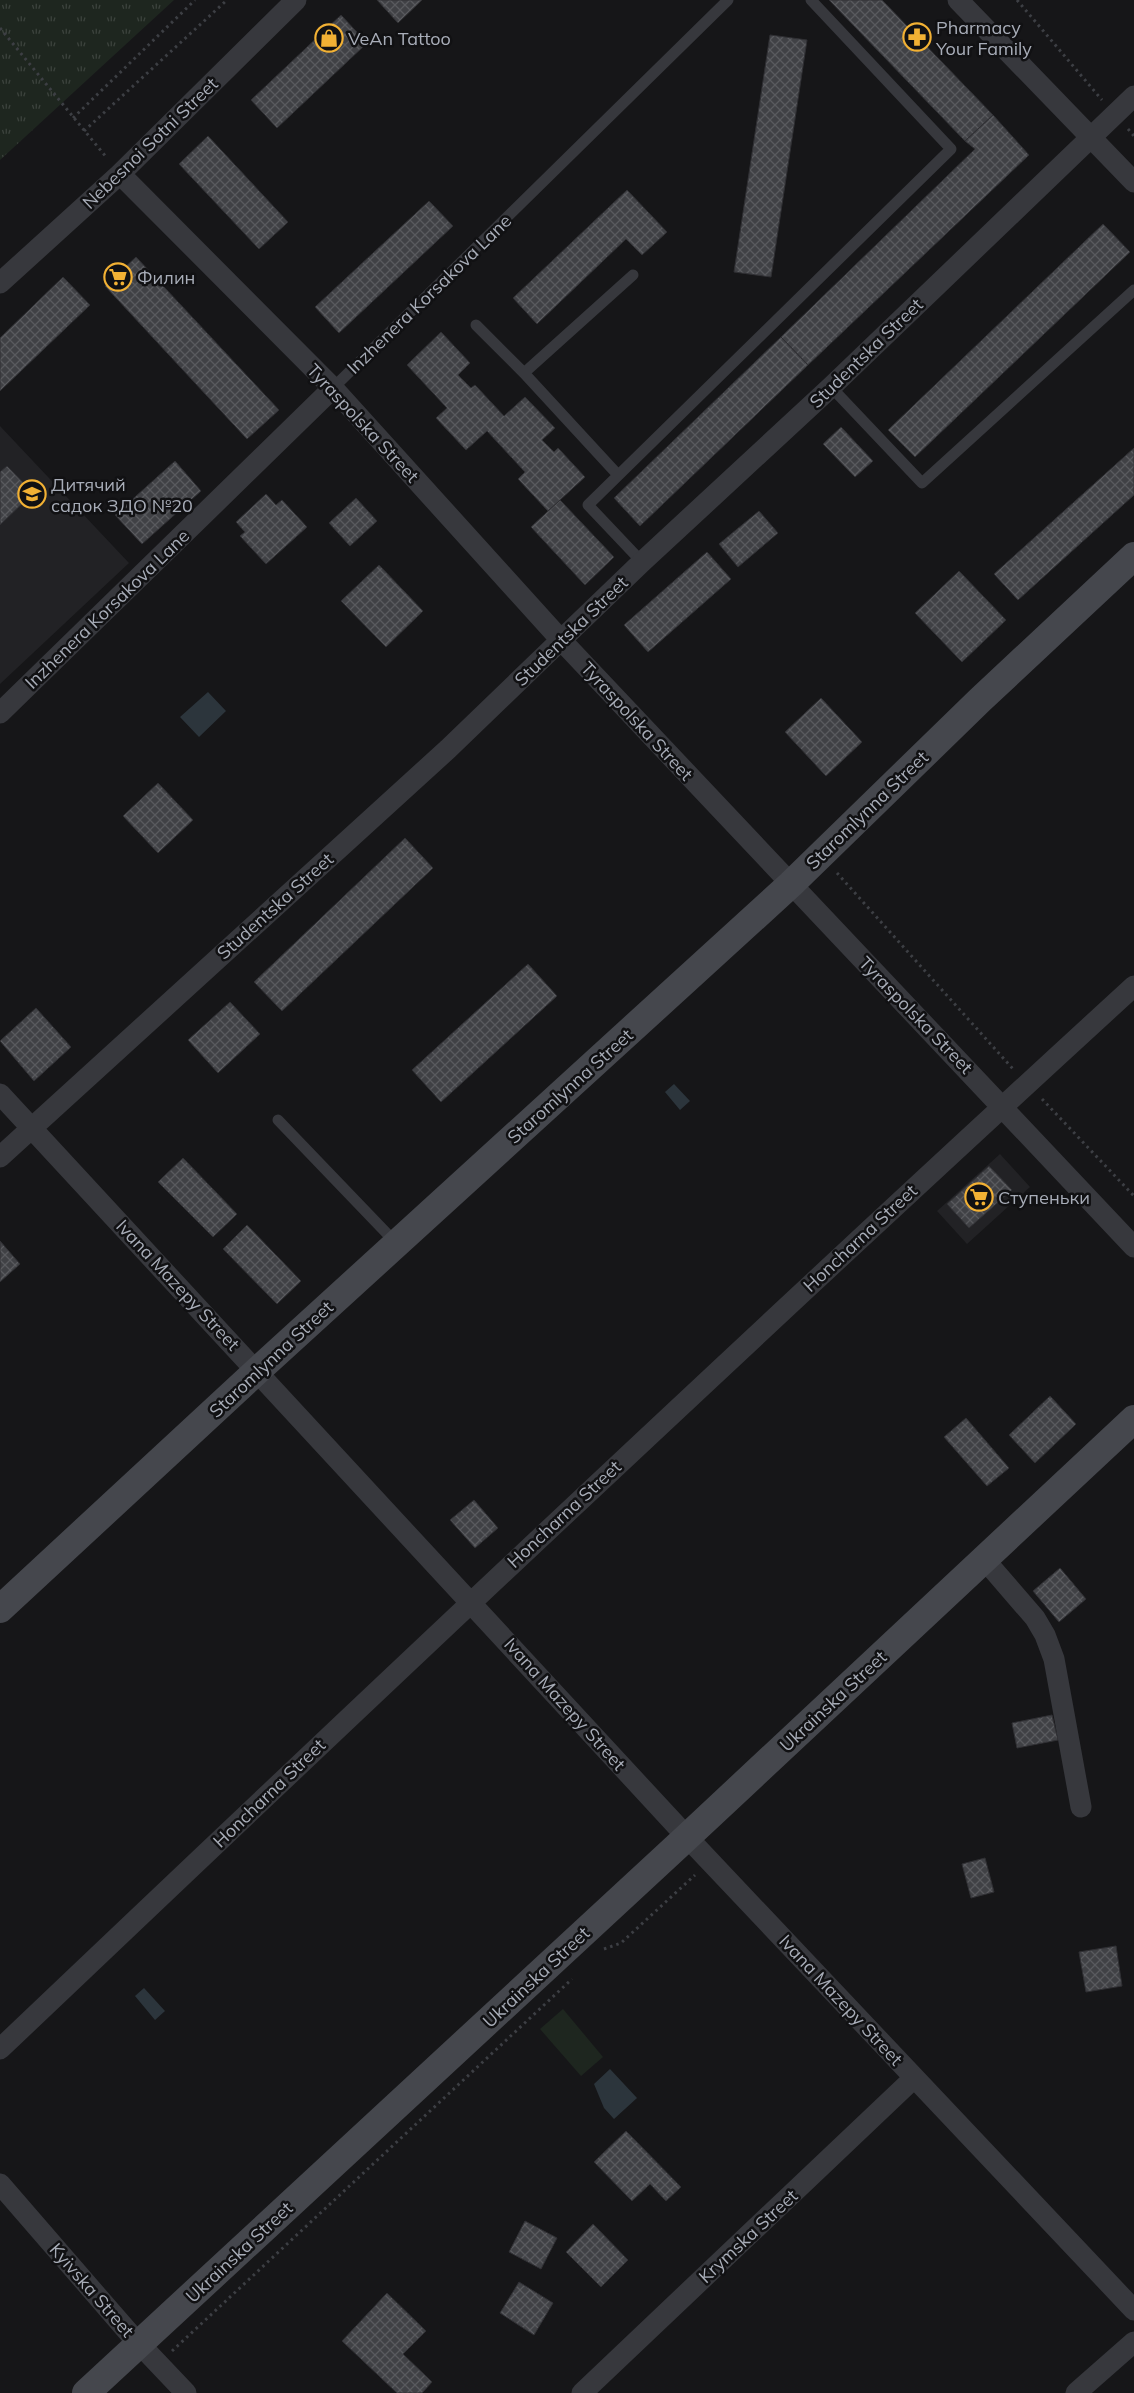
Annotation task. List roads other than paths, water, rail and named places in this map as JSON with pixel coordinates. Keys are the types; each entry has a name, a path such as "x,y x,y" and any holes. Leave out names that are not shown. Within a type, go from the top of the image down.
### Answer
{"street":[{"name":"Nebesnoi Sotni Street","path":"0,283 120,174 296,0"},
{"path":"958,0 1134,182"},
{"name":"Studentska Street","path":"0,1157 448,748 1134,96"},
{"name":"Tyraspolska Street","path":"120,174 333,388 561,640 1134,1247"},
{"name":"Inzhenera Korsakova Lane","path":"0,713 333,388"},
{"name":"Staromlynna Street","path":"0,1609 257,1371 791,884 980,700 1134,556"},
{"name":"Honcharna Street","path":"0,2049 471,1601 1002,1106 1134,986"},
{"name":"Ivana Mazepy Street","path":"0,1094 471,1601 687,1837 1134,2310"},
{"name":"Ukrainska Street","path":"86,2393 687,1837 1134,1419"},
{"path":"984,1559 1036,1618 1046,1635 1054,1658 1081,1807"},
{"name":"Krymska Street","path":"582,2393 914,2078"},
{"name":"Kyivska Street","path":"0,2184 140,2344 186,2393"},
{"path":"1076,2393 1134,2342"}],"lane":[{"name":"Inzhenera Korsakova Lane","path":"333,388 728,0"},
{"path":"642,562 588,505 951,149 811,0"},
{"path":"524,373 633,276"},
{"path":"830,387 922,483 1134,290"},
{"path":"476,326 524,373 618,475"},
{"path":"278,1120 397,1244"}],"place":[{"name":"Pharmacy Your Family","path":"917,37"},
{"name":"VeAn Tattoo","path":"329,38"},
{"name":"Филин","path":"118,277"},
{"name":"Дитячий садок ЗДО №20","path":"32,494"},
{"name":"Ступеньки","path":"979,1197"}]}
